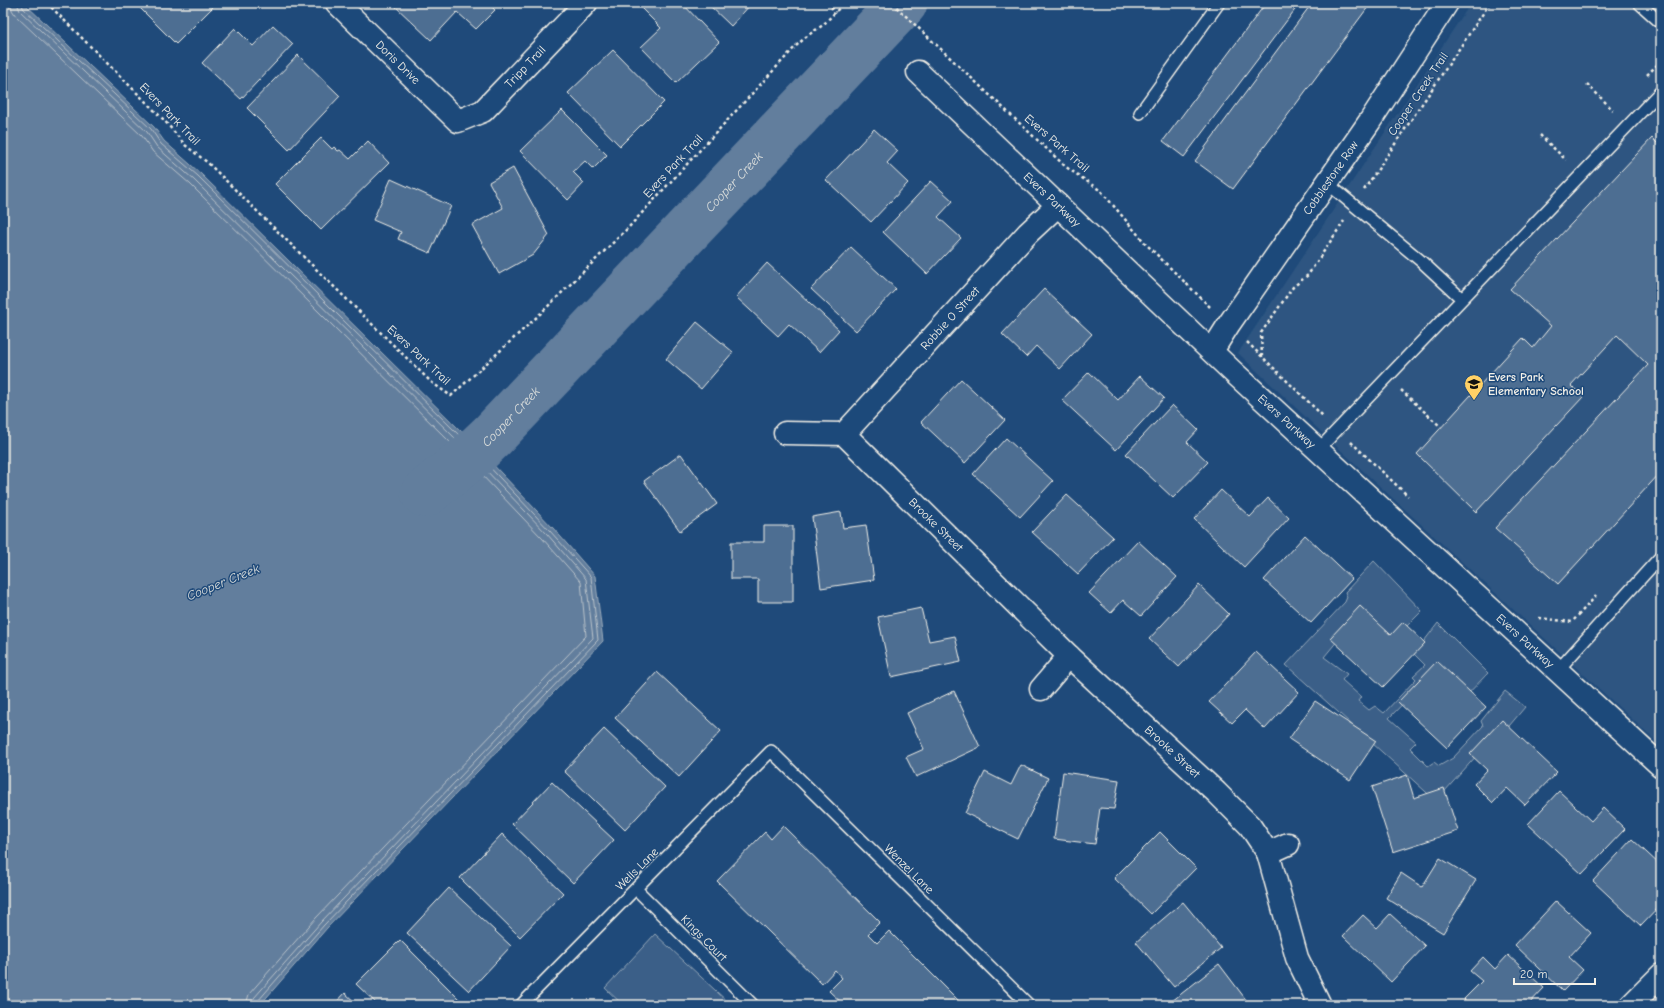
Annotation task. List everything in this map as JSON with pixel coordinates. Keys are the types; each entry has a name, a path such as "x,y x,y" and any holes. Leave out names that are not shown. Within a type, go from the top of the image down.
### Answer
{"street":[{"name":"Doris Drive","path":"337,3 458,121"},
{"name":"Tripp Trail","path":"458,121 483,111 586,3"},
{"name":"Cobblestone Row","path":"1212,351 1229,324 1327,183 1447,3"},
{"name":"Evers Parkway","path":"918,72 1212,351 1407,533 1661,766"},
{"name":"Robbie O Street","path":"844,434 1028,233 1058,205"},
{"path":"785,433 844,434"},
{"name":"Brooke Street","path":"844,434 1069,656 1216,792 1250,826 1268,853 1297,958 1320,1005"},
{"path":"1041,689 1069,656"},
{"path":"1268,853 1288,844"},
{"path":"1631,1005 1661,975"}],"lane":[{"path":"1140,113 1219,3"},
{"path":"1639,3 1661,23"},
{"path":"1318,450 1661,91"},
{"path":"1327,183 1421,260 1462,299"},
{"path":"1558,670 1661,556"},
{"name":"Wells Lane","path":"521,1005 771,751"},
{"name":"Wenzel Lane","path":"771,751 1029,1005"},
{"name":"Kings Court","path":"636,889 754,1005"}],"path":[{"name":"Evers Park Trail","path":"47,3 164,120 185,145 208,163 431,382 451,396 628,228 796,46 823,25 844,3"},
{"path":"827,3 836,12"},
{"name":"Evers Park Trail","path":"892,3 1066,167 1101,191 1146,244 1204,301"},
{"name":"Cooper Creek Trail","path":"1361,194 1490,3"},
{"path":"1587,84 1613,110"},
{"path":"1540,135 1566,160"},
{"path":"1262,357 1261,333 1293,287 1308,275 1344,222"},
{"path":"1400,390 1441,427"},
{"path":"1538,618 1572,622 1597,594"}],"shaded area":[{"name":"Evers Park Elementary School","path":"1471,3 1661,3 1661,746 1334,444 1238,353"},
{"path":"1374,561 1422,611 1393,640 1353,622 1324,657 1347,674 1342,680 1361,697 1358,701 1369,710 1375,706 1384,713 1416,679 1413,676 1425,665 1414,654 1438,623 1488,673 1463,699 1421,685 1389,718 1416,742 1410,748 1428,766 1434,762 1439,766 1453,758 1483,726 1481,721 1505,691 1525,707 1499,738 1495,735 1436,801 1286,665 1345,602 1347,597 1345,592"},
{"path":"655,934 731,1005 623,1005 605,988"}],"water":[{"path":"3,3 24,3 154,127 164,141 200,173 468,438 553,528 595,576 603,641 327,928 260,1005 3,1005"}],"building":[{"path":"135,3 217,3 176,44"},
{"path":"398,3 488,3 495,10 476,29 457,12 431,40 395,6"},
{"path":"649,3 682,3 719,42 676,83 641,47 661,28 642,9"},
{"path":"707,3 752,3 731,26"},
{"path":"1266,3 1300,3 1184,157 1163,141"},
{"path":"1312,3 1371,3 1233,189 1195,161"},
{"path":"273,25 293,44 241,99 202,63 235,28 253,46"},
{"path":"613,50 664,102 620,146 568,93"},
{"path":"298,55 340,96 289,150 247,108"},
{"path":"562,110 607,155 593,169 585,161 573,172 584,183 568,200 520,151"},
{"path":"874,129 898,151 887,163 908,183 871,222 826,180"},
{"path":"321,138 332,149 334,147 338,151 340,150 350,159 368,141 389,163 321,230 275,184"},
{"name":"Evers Park Elementary School","path":"1652,138 1661,147 1661,472 1558,584 1495,528 1648,365 1617,335 1571,385 1583,397 1476,512 1417,454 1523,338 1533,348 1551,326 1510,289"},
{"path":"513,168 549,235 533,255 499,274 472,225 503,208 489,182"},
{"path":"391,179 451,206 430,253 398,239 401,232 373,220"},
{"path":"931,181 953,201 938,217 961,238 927,274 883,232"},
{"path":"851,247 896,289 856,331 811,289"},
{"path":"767,263 839,330 819,352 789,324 778,336 736,297"},
{"path":"1044,289 1092,334 1060,369 1036,346 1026,357 1002,334"},
{"path":"697,322 733,352 701,389 666,359"},
{"path":"1089,372 1118,400 1140,376 1164,398 1116,450 1062,400"},
{"path":"961,379 1005,420 965,463 921,422"},
{"path":"1172,405 1198,430 1187,442 1208,462 1173,498 1126,454"},
{"path":"1006,438 1053,481 1020,517 973,474"},
{"path":"681,454 717,504 680,531 644,481"},
{"path":"1221,490 1250,517 1268,498 1289,518 1244,567 1194,519"},
{"path":"1067,495 1113,537 1078,574 1032,532"},
{"path":"841,512 843,528 866,525 874,580 821,588 812,517"},
{"path":"764,526 793,526 793,602 758,602 758,579 731,579 731,542 764,542"},
{"path":"1305,535 1352,579 1311,623 1264,580"},
{"path":"1138,541 1177,577 1141,616 1123,600 1111,613 1089,593"},
{"path":"1199,585 1229,614 1179,667 1149,639"},
{"path":"1360,606 1391,635 1403,622 1425,643 1383,687 1330,638"},
{"path":"921,608 929,641 955,636 961,662 891,677 878,617"},
{"path":"1256,652 1299,692 1265,729 1245,710 1232,723 1209,702"},
{"path":"1437,661 1486,707 1447,748 1398,702"},
{"path":"657,672 721,731 679,777 615,718"},
{"path":"954,691 980,747 916,777 906,757 924,749 907,713"},
{"path":"1315,701 1376,741 1350,780 1289,739"},
{"path":"1502,720 1557,772 1525,805 1507,788 1493,803 1474,784 1487,770 1470,754"},
{"path":"604,729 665,787 625,830 564,771"},
{"path":"1021,765 1048,778 1018,839 965,813 985,772 1011,785"},
{"path":"1063,772 1119,780 1114,809 1100,808 1095,844 1054,839"},
{"path":"1407,775 1414,798 1444,788 1458,831 1393,852 1372,787"},
{"path":"552,782 614,840 573,883 512,824"},
{"path":"1559,791 1591,821 1603,808 1625,829 1582,874 1528,824"},
{"path":"783,826 880,922 868,934 877,943 889,931 963,1005 844,1005 829,991 842,978 835,970 822,984 717,881 765,832 771,839"},
{"path":"1160,832 1196,868 1151,914 1114,878"},
{"path":"502,834 563,893 520,937 460,878"},
{"path":"1632,839 1661,866 1661,905 1641,926 1593,881"},
{"path":"1440,858 1476,880 1443,933 1386,898 1401,873 1422,887"},
{"path":"449,888 511,946 469,991 407,933"},
{"path":"1556,901 1591,933 1569,957 1583,970 1563,991 1515,945"},
{"path":"1183,902 1221,948 1174,987 1136,942"},
{"path":"1390,914 1425,946 1391,982 1343,936 1363,915 1377,928"},
{"path":"400,940 459,999 453,1005 378,1005 356,984"},
{"path":"1508,955 1544,988 1528,1005 1470,1005 1464,999 1482,981 1470,971 1483,957 1495,969"},
{"path":"1219,964 1250,1005 1167,1005"},
{"path":"345,993 358,1005 334,1005"}],"waterway":[{"name":"Cooper Creek","path":"425,493 471,456 492,436 903,3"}],"place":[{"name":"Evers Park Elementary School","path":"1474,401"}]}
